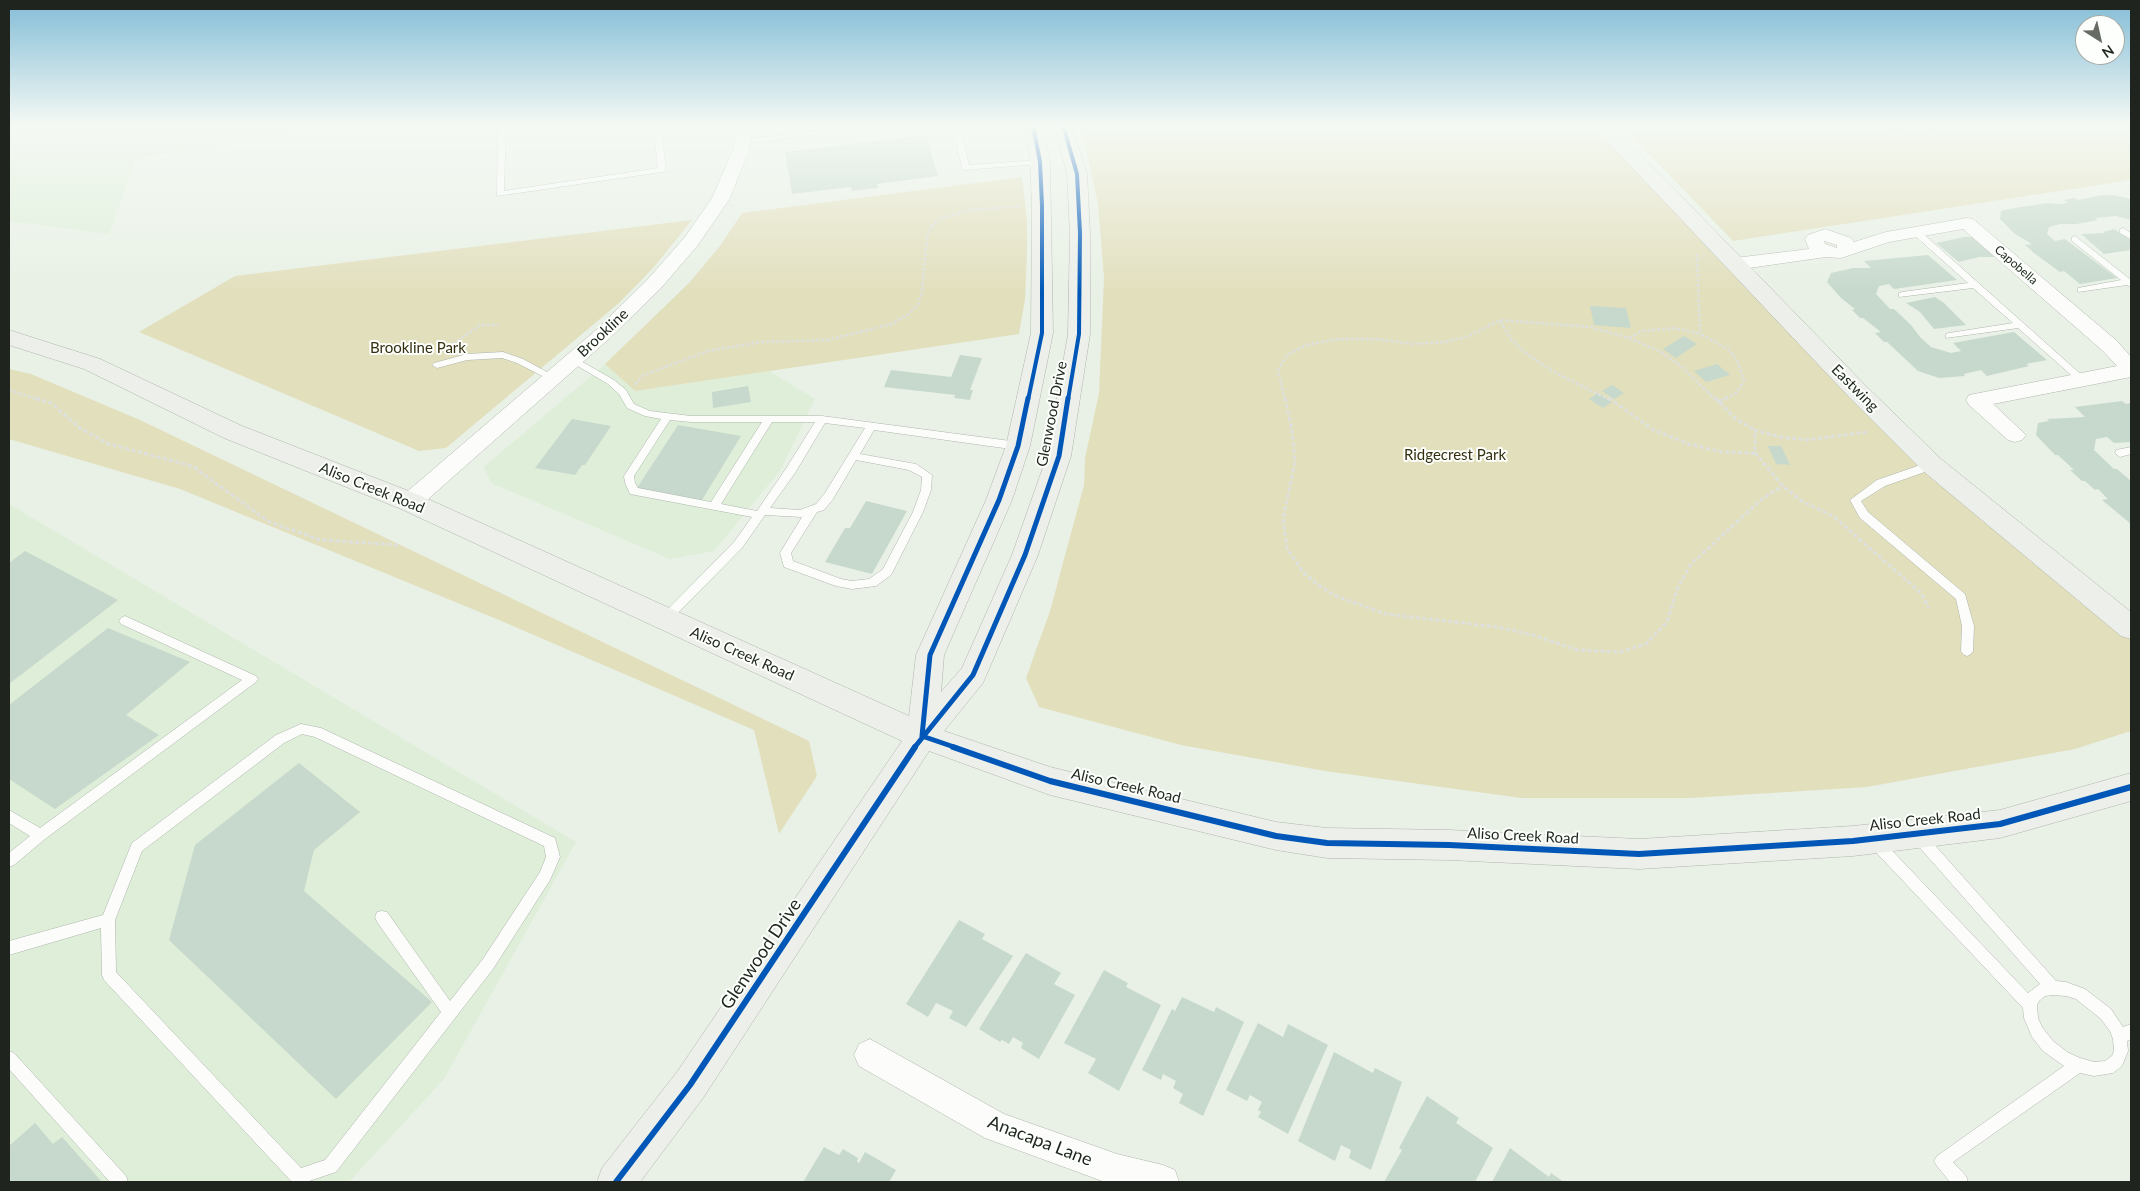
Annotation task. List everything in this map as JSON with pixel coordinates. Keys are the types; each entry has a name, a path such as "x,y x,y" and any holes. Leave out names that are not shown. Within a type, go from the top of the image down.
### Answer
{"main road":[{"name":"Glenwood Drive","path":"922,736 930,655 999,500 1018,446 1042,333 1041,181"},
{"name":"Glenwood Drive","path":"616,1182 690,1085 922,736 973,675 1025,555 1059,456 1078,334 1080,277 1077,181"},
{"name":"Eastwing","path":"1653,181 1932,465 2131,628"},
{"name":"Aliso Creek Road","path":"9,337 92,364 233,432 410,502 922,736 1050,782 1276,836 1327,843 1449,845 1639,854 1872,839 2000,824 2131,787"}],"street":[{"name":"Brookline","path":"410,502 574,360 654,284 692,241 721,198 728,181"},
{"name":"Capobella","path":"1729,258 1831,244 1866,245 1878,239 1967,223 2110,346 2131,370 1976,400 2015,435"},
{"name":"Anacapa Lane","path":"870,1055 996,1127 1117,1170 1163,1182"}],"lane":[{"path":"500,181 500,194 591,181"},
{"path":"2123,231 2131,237"},
{"path":"1916,232 2082,380"},
{"path":"2075,238 2130,283"},
{"path":"2081,290 2130,283"},
{"path":"1902,295 1974,285"},
{"path":"1949,336 2020,325"},
{"path":"437,365 467,358 503,355 520,361 553,378"},
{"path":"574,360 611,382 623,392 630,406 648,414 667,417 769,420 822,419 1018,446"},
{"path":"667,417 629,476 634,491 761,513 800,514 812,511"},
{"path":"665,619 738,545 791,470 822,419"},
{"path":"714,506 769,420"},
{"path":"853,456 912,467 928,475 926,490 918,512 887,572 872,583 852,585 840,583 788,564 785,553 812,511 829,496 853,456 871,426"},
{"path":"2120,453 2131,451"},
{"path":"1932,465 1881,484 1855,500 1864,514 1961,597 1968,626 1967,651"},
{"path":"9,861 40,835 252,679 126,621"},
{"path":"301,729 317,732 550,842 553,857 545,876 488,964 330,1166 298,1177 109,975 108,920 137,847 280,739 301,729"},
{"path":"9,816 40,835"},
{"path":"1917,834 2053,988"},
{"path":"1872,839 2030,1005"},
{"path":"382,917 450,1012"},
{"path":"9,948 108,920"},
{"path":"2053,988 2066,989 2094,1003 2125,1034 2117,1061 2108,1068 2094,1069 2078,1065 2062,1057 2048,1046 2037,1032 2031,1018 2030,1005 2034,996 2042,990 2053,988"},
{"path":"9,1058 120,1182"},
{"path":"1960,1182 1942,1161 2078,1065"}],"path":[{"path":"623,392 644,375 708,351 761,342 828,340 892,324 909,314 918,304 922,292 926,238 930,228 939,219 969,210 1042,205"},
{"path":"1698,228 1700,334"},
{"path":"1783,486 1762,499 1691,564 1678,588 1667,622 1646,644 1620,652 1578,650 1533,635 1498,627 1386,614 1336,596 1318,585 1304,573 1287,549 1282,519 1291,489 1296,462 1292,430 1278,370 1287,355 1306,345 1339,339 1375,339 1414,344 1446,342 1469,336 1500,320 1590,327 1629,338 1661,352 1682,367 1736,419 1755,430 1780,437 1807,440 1838,438 1893,426"},
{"path":"1500,320 1511,339 1528,355 1554,372 1605,396 1652,429 1689,444 1722,452 1756,453"},
{"path":"437,365 436,358 472,329 489,324 499,325"},
{"path":"1629,338 1642,331 1675,328 1700,334 1728,349 1742,370 1744,381 1736,392 1718,402"},
{"path":"9,390 51,404 81,429 108,444 192,466 269,522 321,540 399,545"},
{"path":"1755,430 1756,453 1783,486 1803,502 1832,516 1922,593 1929,608"}],"shaded area":[{"path":"9,181 128,181 109,234 9,221"},
{"path":"605,364 635,391 769,371 815,399 780,471 714,551 670,559 491,483 484,467"},
{"path":"9,504 576,842 444,1079 349,1182 9,1182"}],"green space":[{"path":"994,181 1022,181 1027,221 1027,254 1025,299 1019,334 635,391 605,364 689,283 720,246 742,213"},
{"name":"Ridgecrest Park","path":"1093,181 1653,181 2049,566 2131,630 2131,731 2075,749 1867,787 1691,798 1521,798 1325,771 1181,745 1039,707 1026,678 1050,611 1084,485 1085,458 1099,393 1104,278 1098,204"},
{"path":"1675,181 2127,181 1733,241"},
{"name":"Brookline Park","path":"692,220 654,267 619,303 446,448 419,451 139,332 235,276"},
{"path":"9,369 31,374 140,420 809,741 817,776 779,834 754,730 499,620 180,489 9,439"}],"building":[{"path":"790,181 903,181 877,184 878,188 852,191 851,187 792,194"},
{"path":"2102,195 2113,195 2131,199 2131,220 2116,216 2095,218 2098,220 2049,227 2047,234 2055,241 2065,239 2117,278 2080,284 2064,271 2060,272 2034,253 2025,245 2032,244 2015,234 2000,219 2001,211 2009,209 2047,203 2068,203 2064,200 2075,198 2078,200"},
{"path":"2114,229 2131,240 2131,250 2104,254 2081,234 2105,233 2103,232"},
{"path":"1964,237 1974,237 1995,257 1979,257 1959,262 1936,243"},
{"path":"1928,255 1957,280 1894,289 1889,284 1879,286 1876,294 1890,309 1894,309 1911,325 1931,347 1951,353 1961,351 1953,343 2014,332 2047,360 2026,364 2029,366 1987,376 1981,370 1964,374 1965,376 1939,378 1918,371 1887,342 1884,342 1875,333 1881,332 1863,318 1860,318 1852,310 1855,309 1841,298 1827,282 1831,273 1853,268 1871,268 1864,261"},
{"path":"1935,297 1944,303 1966,325 1934,329 1920,312 1906,303"},
{"path":"1590,306 1626,308 1631,328 1594,325"},
{"path":"1684,336 1697,344 1676,358 1663,349"},
{"path":"960,355 982,358 970,390 973,390 970,400 954,398 955,395 884,387 891,370 951,377"},
{"path":"1717,364 1730,375 1706,382 1694,371"},
{"path":"1612,385 1624,393 1614,399 1602,391"},
{"path":"748,386 751,402 713,408 712,392"},
{"path":"1598,393 1612,402 1603,408 1589,399"},
{"path":"2122,401 2126,404 2131,403 2131,442 2114,443 2107,437 2096,439 2094,450 2114,469 2117,469 2131,481 2131,524 2102,500 2108,499 2098,489 2095,490 2085,481 2082,481 2070,470 2074,470 2058,455 2055,455 2036,435 2038,423 2049,421 2047,419 2085,417 2075,407"},
{"path":"572,419 611,426 585,465 582,465 575,475 535,468"},
{"path":"678,425 741,436 702,500 637,488"},
{"path":"1768,446 1781,446 1790,465 1776,464"},
{"path":"866,501 907,511 872,574 825,562 845,528 850,528"},
{"path":"25,551 118,600 9,684 9,563"},
{"path":"108,628 190,662 126,715 159,735 55,809 9,779 9,705"},
{"path":"299,763 360,812 314,850 304,891 432,1002 336,1099 169,940 195,845"},
{"path":"959,920 985,934 982,939 1013,956 966,1027 949,1018 953,1011 936,1003 928,1017 906,1004"},
{"path":"1026,953 1061,973 1054,984 1075,995 1039,1059 1021,1048 1023,1043 1013,1037 1009,1044 1002,1040 1000,1042 979,1029"},
{"path":"1104,970 1128,983 1126,987 1161,1005 1119,1091 1088,1073 1096,1059 1064,1043"},
{"path":"1182,997 1214,1012 1216,1007 1244,1022 1203,1116 1179,1103 1183,1094 1173,1088 1176,1081 1163,1074 1161,1080 1142,1070 1172,1009 1175,1011"},
{"path":"1258,1023 1283,1037 1288,1024 1328,1045 1288,1134 1258,1117 1261,1112 1258,1110 1262,1102 1250,1095 1247,1101 1226,1090"},
{"path":"1334,1052 1373,1073 1375,1068 1402,1082 1371,1170 1349,1158 1351,1150 1341,1145 1335,1161 1298,1141"},
{"path":"1427,1096 1459,1118 1456,1123 1493,1148 1475,1182 1384,1182 1402,1150 1399,1148"},
{"path":"35,1123 53,1144 62,1137 102,1182 9,1182 9,1146"},
{"path":"824,1147 839,1155 843,1149 858,1158 857,1162 859,1163 865,1152 896,1170 889,1182 803,1182"},
{"path":"1510,1148 1549,1177 1551,1173 1564,1182 1492,1182"}],"cycle path":[{"path":"922,736 930,655 999,500 1018,446 1042,333 1041,181"},
{"path":"616,1182 690,1085 922,736 973,675 1025,555 1059,456 1079,334 1080,233 1077,181"},
{"path":"922,736 1050,781 1276,836 1327,843 1449,845 1639,854 1853,841 2000,824 2131,787"}]}
